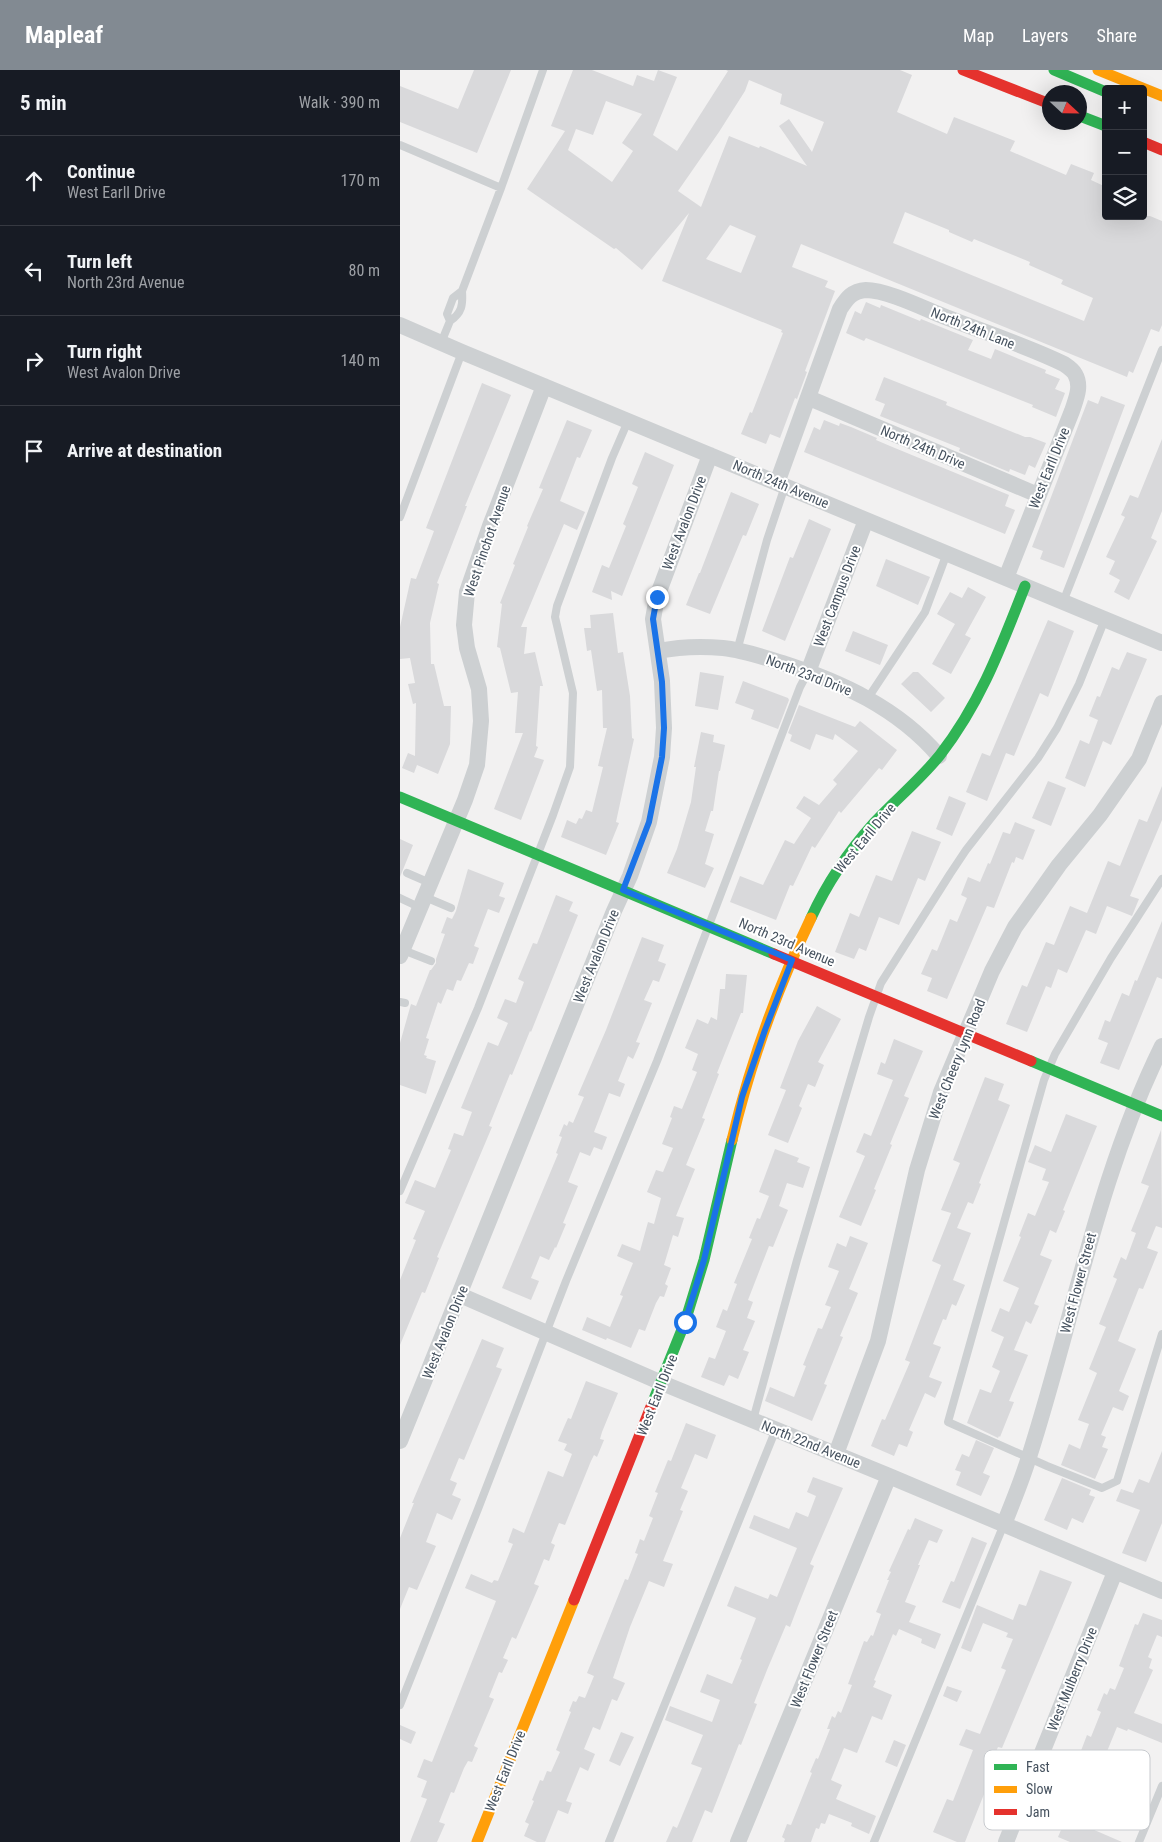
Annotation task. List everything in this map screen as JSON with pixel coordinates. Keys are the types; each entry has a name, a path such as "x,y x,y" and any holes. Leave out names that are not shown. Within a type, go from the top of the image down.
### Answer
{"main road":[{"path":"963,70 1042,101"},
{"path":"1098,70 1162,96"},
{"path":"1050,71 1102,90"},
{"path":"1087,119 1102,124"},
{"path":"1147,144 1162,150"},
{"name":"West Earll Drive","path":"477,1842 685,1322 704,1260 742,1097 792,960 818,903 837,869 873,824 938,756 966,718 995,663 1026,586"},
{"name":"North 23rd Avenue","path":"400,797 1162,1116"}],"street":[{"name":"North 24th Lane","path":"809,398 840,309 847,298 855,292 868,290 907,301 1066,365 1075,373 1079,384"},
{"name":"North 24th Avenue","path":"400,325 1162,643"},
{"name":"West Earll Drive","path":"1006,578 1072,411 1079,384"},
{"name":"West Pinchot Avenue","path":"401,953 426,896 477,765 482,721 479,689 467,648 464,625 467,592 490,526 544,386"},
{"path":"781,484 797,430 809,398"},
{"name":"North 24th Drive","path":"809,398 1038,496"},
{"name":"West Avalon Drive","path":"400,1441 649,822 662,757 664,728 658,651 653,619 657,597 710,455"},
{"name":"West Campus Drive","path":"808,672 866,520"},
{"name":"North 23rd Drive","path":"658,651 674,648 722,648 750,653 808,672 868,698 898,718 928,743 938,756"},
{"name":"West Cheery Lynn Road","path":"836,1454 878,1341 917,1170 941,1092 992,972 1016,927 1059,866 1100,815 1139,759 1162,703"},
{"name":"West Flower Street","path":"1004,1524 1029,1458 1053,1378 1089,1241 1136,1105 1162,1046"},
{"name":"North 22nd Avenue","path":"460,1295 662,1383 1162,1591"},
{"name":"West Flower Street","path":"738,1842 889,1476"},
{"name":"West Mulberry Drive","path":"1043,1750 1115,1572"},
{"name":"West Mulberry Drive","path":"1006,1842 1011,1830"}],"lane":[{"path":"441,343 450,321 447,314 453,298 462,291 473,266 543,70"},
{"path":"400,145 501,188"},
{"path":"1064,602 1162,350"},
{"path":"400,517 462,352"},
{"path":"400,1192 478,1008 570,767 573,693 555,617 609,467 628,421"},
{"path":"737,651 781,484"},
{"path":"868,698 925,612 947,553"},
{"path":"753,1420 797,1260 880,983 966,850 1038,758 1057,728 1079,684 1105,619"},
{"path":"400,1705 478,1510 546,1332 657,1061 800,687 808,672"},
{"path":"407,873 426,896 451,908"},
{"path":"1162,879 1112,958 1049,1068 1040,1088 948,1422 1102,1488 1117,1481 1162,1334"},
{"path":"400,898 426,896"},
{"path":"401,953 431,962"},
{"path":"609,1842 776,1429"},
{"path":"874,1842 1004,1524"},
{"path":"1150,1817 1162,1786"},
{"path":"1140,1842 1145,1830"}],"building":[{"path":"474,70 511,70 477,153 400,122 400,86 458,109"},
{"path":"573,70 592,70 633,86 637,75 654,81 658,70 677,77 653,135 677,151 728,71 726,70 900,70 912,75 897,112 947,134 954,117 1015,141 1010,151 1066,175 1071,164 1094,173 1091,180 1102,185 1102,220 1147,220 1147,216 1150,216 1162,221 1162,325 1159,332 1151,329 1133,373 1129,371 1127,377 801,244 792,267 828,281 825,287 835,291 805,371 807,372 797,399 795,398 780,438 770,434 766,444 741,434 750,412 752,413 783,333 781,332 782,330 662,281 689,213 642,270 616,248 614,249 527,189 565,131 551,126","holes":["749,80 782,94 780,104 824,122 812,152 789,119 779,126 807,166 760,146 759,148 729,136 701,207 678,191 719,132 745,91","606,101 642,114 622,143 633,151 612,182 568,150 576,129 593,135","905,212 949,230 949,232 972,242 974,239 1030,262 1029,265 1063,280 1061,284 1093,298 1084,321 893,243","730,225 756,236 741,273 706,259"]},
{"path":"866,302 880,308 881,305 920,321 921,319 973,340 968,350 991,359 995,349 1046,370 1045,373 1060,379 1055,389 1065,393 1056,417 1032,407 1033,405 866,338 864,341 846,333 855,311 861,314"},
{"path":"884,377 947,402 946,405 1025,437 1046,443 1035,468 1029,465 1025,475 1010,469 1009,472 959,451 960,448 880,416 885,404 875,400"},
{"path":"482,383 511,395 465,506 467,506 437,583 439,584 430,623 431,664 434,664 444,706 451,706 450,744 438,774 417,765 414,773 402,768 408,753 415,756 416,703 413,704 408,684 415,683 410,658 400,659 400,627 411,578 416,579 434,531 426,528"},
{"path":"1101,396 1125,405 1064,568 1040,559 1043,551 1032,547 1088,400 1098,404"},
{"path":"567,420 592,430 580,458 577,457 560,501 585,512 577,530 564,524 521,627 527,627 524,654 535,652 543,686 540,686 536,746 538,747 534,757 544,760 521,820 494,809 523,733 515,733 518,692 511,693 500,648 497,647 502,604 500,603 515,565 513,564 527,526 543,489 539,488"},
{"path":"824,420 839,426 840,423 851,427 877,438 876,440 1009,495 1005,506 1015,510 1005,534 804,452 814,427 820,430"},
{"path":"1162,439 1162,511 1151,538 1157,541 1129,600 1114,592 1120,580 1109,574 1115,561 1106,557 1125,517 1121,515 1130,495 1138,498"},
{"path":"645,452 674,465 622,596 611,591 612,600 592,592 602,565 609,568 626,526 623,524 638,487 632,484"},
{"path":"731,492 759,504 746,536 743,535 710,614 686,605"},
{"path":"809,519 831,529 785,641 762,631 790,557 793,558"},
{"path":"886,559 930,577 918,605 876,586"},
{"path":"968,587 986,597 965,635 971,638 951,674 932,664 955,624 937,614 950,592 962,598"},
{"path":"613,613 618,653 623,652 630,696 632,738 634,739 616,822 619,823 606,855 561,837 567,820 576,824 579,818 582,819 586,810 592,812 603,767 598,766 607,728 603,728 602,690 597,691 591,650 587,651 584,628 591,628 590,615"},
{"path":"1048,620 1074,631 1048,697 1040,693 1014,756 1006,753 987,801 966,792 982,753 990,756"},
{"path":"853,631 888,645 880,665 845,651"},
{"path":"1127,652 1147,659 1111,745 1103,741 1085,787 1065,778 1080,740 1089,744 1098,720 1089,716 1097,696 1100,697 1112,667 1119,670"},
{"path":"700,672 724,676 718,710 695,706"},
{"path":"913,672 918,672 945,698 931,712 901,684"},
{"path":"743,681 788,698 789,700 778,729 751,719 754,710 735,703"},
{"path":"799,705 855,727 860,721 897,750 882,770 879,768 841,813 839,811 815,848 812,846 793,886 790,885 776,920 730,902 740,876 763,885 785,840 794,844 811,818 796,808 804,796 819,805 837,784 833,780 858,751 835,734 833,740 816,734 810,750 790,741 792,735 788,733"},
{"path":"701,732 714,735 713,742 725,745 713,811 711,811 705,831 714,834 705,864 714,868 705,888 667,873 677,849 691,802 696,767 694,767"},
{"path":"1048,781 1066,788 1051,826 1032,818"},
{"path":"1162,786 1162,820 1130,896 1139,899 1132,916 1107,906 1096,934 1086,930 1067,973 1058,969 1051,988 1046,986 1027,1032 1006,1024 1022,985 1027,987 1046,942 1054,945 1070,906 1087,913 1108,861 1120,866 1139,819 1147,822"},
{"path":"949,796 966,803 952,836 936,829"},
{"path":"1015,822 1035,830 1023,860 1016,857 1014,863 1012,862 994,908 987,906 947,999 927,991 932,978 921,974 932,949 937,951 950,919 957,922 967,898 961,895 968,877 980,882 988,863 990,864 1003,832 1010,834"},
{"path":"912,831 941,842 925,881 918,878 899,925 879,917 866,951 859,948 854,959 835,952 850,913 859,917 876,875 892,881"},
{"path":"400,839 413,845 400,877"},
{"path":"468,869 504,883 499,896 505,898 499,913 488,909 474,946 479,948 473,964 469,963 461,981 457,980 453,991 447,989 441,1004 438,1002 426,1038 429,1039 424,1055 427,1056 426,1058 436,1061 426,1094 400,1085 400,1043 411,1004 416,1006 430,970 436,963 445,934 441,933 447,917 452,919 456,911"},
{"path":"556,895 573,902 569,911 578,915 531,1032 512,1075 510,1074 489,1126 492,1127 437,1257 439,1258 425,1293 422,1292 400,1345 400,1280 416,1240 413,1239 425,1211 405,1203 415,1180 435,1188 451,1150 448,1149 454,1133 463,1136 472,1112 461,1108 488,1042 498,1046 508,1023 497,1018 505,999 516,1003 524,982 518,979 533,943 537,944"},
{"path":"1162,921 1162,979 1157,977 1119,1070 1100,1063 1108,1043 1098,1039 1105,1020 1110,1022 1122,993 1129,996"},
{"path":"642,937 664,945 658,961 666,964 659,982 653,980 644,1000 652,1003 636,1042 640,1043 633,1059 628,1056 618,1081 625,1084 620,1097 609,1093 594,1132 607,1137 602,1150 594,1147 590,1156 580,1152 568,1182 578,1186 563,1223 566,1224 549,1260 540,1256 531,1278 539,1281 531,1300 502,1288 558,1154 556,1153 562,1137 559,1136 564,1124 567,1126 569,1121 573,1123 584,1097 578,1095 606,1030"},
{"path":"726,974 747,975 743,1013 741,1013 717,1073 719,1074 702,1118 705,1119 686,1165 695,1169 676,1216 684,1218 678,1237 673,1235 664,1265 671,1268 665,1284 668,1286 664,1297 660,1296 656,1303 645,1331 639,1329 631,1348 582,1330 587,1317 610,1327 623,1296 620,1295 633,1263 617,1256 622,1244 640,1251 648,1222 654,1224 661,1198 647,1192 656,1170 663,1172 673,1148 662,1144 672,1118 670,1117 674,1106 682,1109 697,1072 692,1070 698,1054 685,1048 697,1019 708,1024 711,1017 717,1020 720,989 725,989"},
{"path":"817,1006 841,1019 818,1062 824,1065 815,1087 808,1084 799,1106 802,1108 788,1143 768,1135 786,1090 780,1088 798,1041"},
{"path":"894,1039 923,1051 904,1096 909,1098 890,1144 892,1145 861,1226 839,1217 865,1156 856,1152 864,1133 871,1136 893,1080 877,1074 881,1062 885,1064"},
{"path":"985,1077 1004,1084 998,1100 1010,1105 979,1183 981,1184 973,1204 968,1202 957,1228 971,1233 953,1280 965,1285 956,1306 952,1304 946,1320 943,1319 933,1344 941,1347 929,1377 942,1382 935,1398 925,1393 909,1430 913,1432 907,1447 899,1444 894,1456 871,1446 882,1419 885,1420 910,1362 905,1360 941,1265 932,1261 951,1213 941,1210 960,1163 953,1160"},
{"path":"1066,1114 1097,1126 1063,1210 1065,1211 1056,1233 1050,1230 1040,1255 1052,1260 1034,1304 1039,1306 1031,1324 1026,1321 1014,1350 1028,1355 1009,1401 1014,1402 998,1438 967,1423 980,1389 991,1393 1000,1371 992,1367 1004,1337 991,1331 1000,1308 1009,1312 1019,1288 1003,1281 1021,1237 1019,1236 1028,1213 1035,1216 1049,1182 1042,1180 1046,1169 1028,1162 1035,1145 1051,1152"},
{"path":"1161,1130 1162,1228 1156,1226 1147,1248 1158,1252 1143,1289 1139,1288 1118,1341 1136,1349 1119,1391 1129,1396 1123,1411 1113,1407 1101,1435 1106,1437 1102,1447 1108,1449 1095,1479 1061,1465 1069,1444 1080,1449 1089,1424 1078,1420 1097,1373 1089,1369 1106,1327 1099,1324 1117,1279 1113,1277 1121,1257 1126,1260 1136,1233 1131,1231 1149,1186 1141,1183"},
{"path":"775,1149 799,1158 797,1162 810,1167 803,1188 787,1183 779,1206 788,1210 773,1247 769,1246 748,1300 753,1302 747,1318 755,1321 743,1350 749,1352 738,1379 729,1375 724,1386 701,1377 709,1357 715,1359 726,1331 716,1327 723,1309 727,1311 737,1284 734,1283 752,1239 749,1238 757,1218 760,1219 769,1196 759,1192"},
{"path":"850,1236 868,1243 849,1289 858,1293 840,1336 843,1337 824,1384 827,1385 812,1421 765,1401 770,1387 794,1397 806,1366 803,1365 818,1328 822,1329 831,1307 825,1305 839,1271 828,1267 837,1243 846,1247"},
{"path":"482,1339 504,1348 496,1367 502,1369 464,1460 459,1458 450,1480 457,1483 452,1495 461,1499 452,1520 437,1513 426,1542 436,1546 417,1590 409,1587 400,1609 400,1538 414,1503 412,1503"},
{"path":"586,1381 618,1393 602,1432 600,1439 604,1440 597,1457 594,1455 591,1461 565,1525 559,1523 551,1543 555,1545 549,1561 544,1559 534,1584 539,1586 516,1639 512,1637 503,1658 508,1660 502,1673 499,1672 489,1697 494,1699 474,1746 478,1748 472,1762 468,1761 464,1768 454,1793 451,1792 439,1822 445,1824 437,1842 410,1842 427,1799 421,1797 427,1781 417,1777 424,1759 432,1762 496,1601 465,1588 471,1574 492,1583 494,1580 498,1581 513,1544 508,1542 513,1528 524,1533 548,1471 563,1477 572,1454 564,1450 567,1444 558,1441 568,1418 571,1419"},
{"path":"686,1423 716,1435 707,1459 695,1454 681,1488 688,1491 680,1510 683,1511 663,1561 673,1564 664,1587 649,1581 630,1627 613,1678 625,1683 617,1701 612,1699 600,1730 593,1727 584,1749 595,1754 588,1771 580,1767 566,1801 572,1803 568,1814 558,1810 545,1842 537,1842 524,1836 529,1824 525,1822 534,1801 532,1800 540,1780 543,1781 547,1771 551,1772 560,1752 556,1750 571,1712 569,1711 573,1701 576,1702 579,1696 585,1698 594,1676 587,1673 625,1579 628,1580 638,1554 635,1553 640,1539 644,1541 653,1518 649,1516 658,1493 655,1492 668,1460 671,1461"},
{"path":"976,1440 994,1448 983,1473 990,1476 981,1496 956,1485 961,1472 955,1470 962,1454 969,1457"},
{"path":"1162,1451 1162,1523 1146,1562 1122,1553 1140,1510 1116,1501 1121,1489 1133,1493 1139,1479 1149,1483"},
{"path":"813,1477 843,1488 810,1564 814,1566 790,1627 786,1625 767,1670 754,1703 757,1704 712,1813 705,1810 692,1842 666,1842 673,1826 677,1828 702,1768 691,1764 703,1735 665,1720 670,1706 712,1722 720,1700 700,1692 707,1674 732,1684 756,1618 727,1606 735,1586 768,1599 770,1594 777,1597 797,1548 749,1528 754,1515 789,1529 796,1512 808,1517 816,1496 807,1492"},
{"path":"1062,1478 1091,1490 1089,1495 1095,1497 1083,1523 1072,1518 1067,1530 1044,1520"},
{"path":"915,1518 943,1530 937,1543 929,1540 918,1565 920,1565 905,1602 916,1606 909,1622 941,1634 935,1649 921,1643 922,1639 899,1629 896,1636 893,1634 874,1680 876,1681 873,1687 892,1695 882,1720 872,1716 857,1753 844,1748 831,1780 842,1785 836,1799 876,1816 869,1834 851,1826 852,1823 829,1814 825,1824 821,1823 819,1829 816,1828 811,1842 784,1842 785,1839 782,1837 787,1824 791,1825 812,1773 810,1772 816,1758 818,1759 830,1729 827,1729 832,1716 835,1718 838,1711 841,1713 852,1685 848,1684 864,1641 867,1642 871,1635 873,1636 881,1614 876,1612 889,1580 887,1580 891,1572 889,1571"},
{"path":"972,1537 987,1543 960,1609 942,1602 951,1581 954,1582"},
{"path":"1040,1570 1072,1582 1002,1748 984,1750 984,1794 965,1842 957,1842 933,1832 947,1799 953,1801 973,1750 959,1745 966,1729 980,1734 1006,1670 1001,1668 1013,1639 1006,1637 1008,1633 983,1623 971,1652 961,1648 977,1605 1013,1620 1019,1604 1026,1606"},
{"path":"1143,1613 1162,1620 1162,1637 1157,1635 1148,1657 1152,1659 1149,1668 1153,1670 1134,1713 1162,1724 1162,1743 1128,1729 1127,1731 1117,1727 1108,1750 1081,1750 1087,1735 1091,1737 1101,1712 1097,1710 1104,1693 1107,1695 1110,1688 1115,1690 1124,1668 1119,1666 1135,1624 1138,1625"},
{"path":"947,1686 962,1691 957,1702 943,1696"},
{"path":"400,1725 416,1732 411,1744 400,1739"},
{"path":"621,1732 634,1737 620,1766 609,1761"},
{"path":"894,1740 906,1745 897,1767 885,1762"},
{"path":"1061,1830 1094,1830 1122,1842 1070,1842 1058,1837"}],"traffic: fast":[{"path":"1054,70 1102,90"},
{"path":"1087,119 1102,124"},
{"path":"811,918 831,880 855,845 882,814 940,755 967,715 989,674 1025,586"},
{"path":"400,797 774,954"},
{"path":"1031,1061 1162,1116"},
{"path":"652,1404 685,1322 704,1260 732,1140"}],"traffic: slow":[{"path":"1098,70 1162,96"},
{"path":"732,1140 756,1055 776,999 811,918"},
{"path":"477,1842 574,1600"}],"traffic: jam":[{"path":"963,70 1042,101"},
{"path":"1147,144 1162,150"},
{"path":"774,954 1031,1061"},
{"path":"574,1600 652,1404"}],"route":[{"path":"657,597 653,619 662,682 664,728 662,757 649,822 630,876 623,890 792,960 742,1097 704,1260 685,1322"}]}
